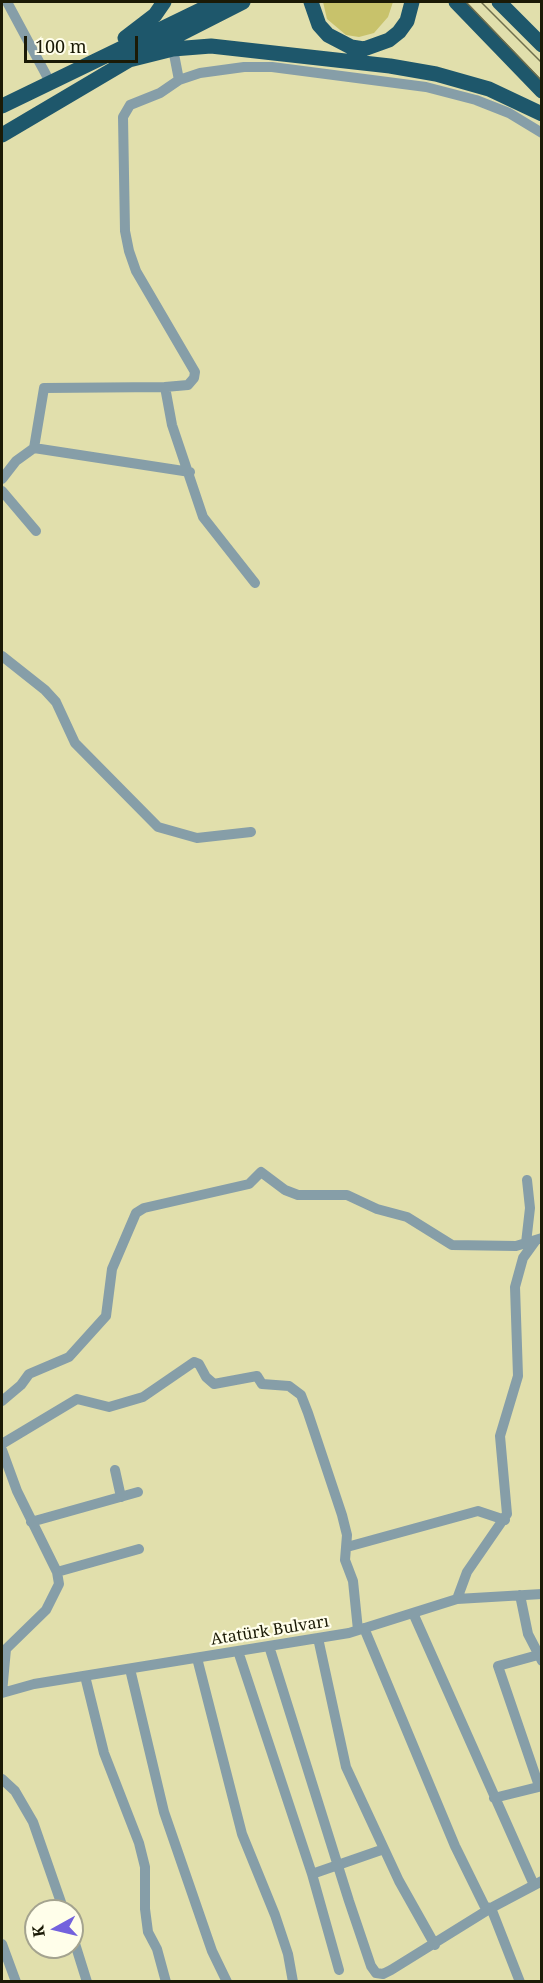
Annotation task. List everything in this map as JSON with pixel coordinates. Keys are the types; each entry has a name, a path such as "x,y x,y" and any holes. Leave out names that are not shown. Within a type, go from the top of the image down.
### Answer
{"highway":[{"path":"85,65 139,29 155,15 164,2"},
{"path":"2,106 217,2"},
{"path":"2,135 129,60 243,2"},
{"path":"311,2 319,25 327,35 351,47 364,48 377,46 399,32 407,21 412,2"},
{"path":"456,2 542,91"},
{"path":"499,2 542,45"},
{"path":"129,60 174,49 211,46 243,48 436,74 489,89 542,114"}],"street":[{"path":"7,2 50,82"},
{"path":"174,49 178,80"},
{"path":"34,448 44,388 165,387 188,385 194,378 195,372 136,271 129,251 125,231 123,117 130,105 160,93 178,80 220,69 265,66 426,87 487,104 509,113 542,133"},
{"path":"165,387 172,426 190,472 203,517 255,583"},
{"path":"2,479 16,461 34,448 190,472"},
{"path":"2,491 36,531"},
{"path":"2,656 45,690 56,702 75,743 158,828 198,838 251,832"},
{"path":"2,1401 21,1385 29,1374 69,1357 106,1316 112,1269 136,1213 144,1208 249,1184 261,1172 285,1190 298,1195 347,1195 377,1209 399,1214 452,1245 516,1246 534,1240"},
{"path":"457,1599 467,1572 505,1520 500,1436 518,1376 515,1287 523,1258 534,1240 527,1180"},
{"path":"2,1444 76,1399 109,1407 143,1397 194,1362 199,1364 206,1377 214,1384 257,1376 262,1384 289,1386 300,1395 330,1474 346,1534 345,1560 353,1581 361,1629 455,1846 485,1907 490,1908 520,1982"},
{"path":"2,1450 6,1467 57,1572 59,1584 46,1610 4,1648 2,1693"},
{"path":"115,1470 121,1497"},
{"path":"31,1522 138,1492"},
{"path":"347,1547 478,1511 505,1520"},
{"path":"57,1572 139,1549"},
{"name":"Atatürk Bulvarı","path":"2,1693 34,1684 318,1638 361,1629 457,1599 542,1594"},
{"path":"494,1798 540,1786 498,1666 540,1658 528,1634 520,1596"},
{"path":"269,1646 370,1966 376,1973 383,1974 435,1945 490,1908 538,1883 494,1798 413,1613"},
{"path":"318,1638 340,1747 384,1849 435,1945"},
{"path":"238,1651 312,1874 339,1970"},
{"path":"197,1658 242,1834 275,1915 288,1954 293,1982"},
{"path":"130,1668 164,1812 212,1951 227,1982"},
{"path":"85,1676 104,1753 139,1843 145,1867 145,1909 148,1932 157,1949 166,1982"},
{"path":"2,1779 15,1791 33,1822 60,1899"},
{"path":"312,1874 337,1863 384,1849"},
{"path":"2,1944 16,1982"},
{"path":"80,1959 87,1982"}],"shaded area":[{"path":"323,2 393,2 388,17 374,33 359,37 346,35 327,19"}],"tram line":[{"path":"466,2 542,81"},
{"path":"481,2 542,63"}]}
